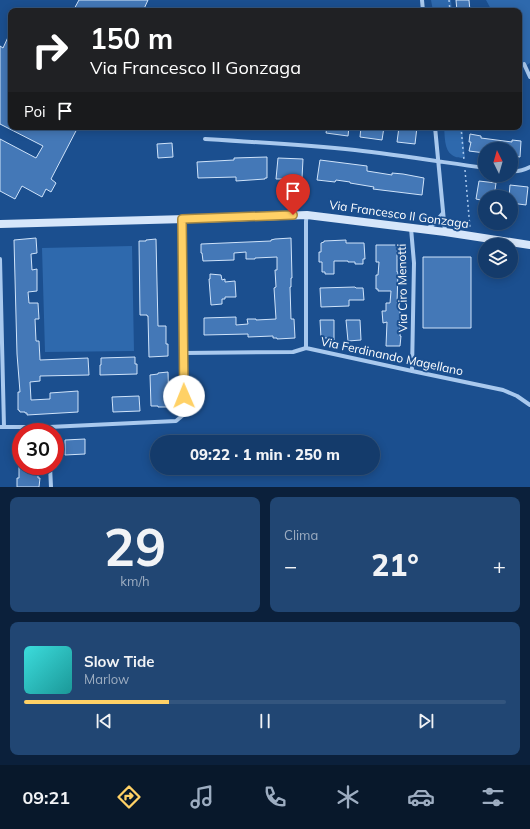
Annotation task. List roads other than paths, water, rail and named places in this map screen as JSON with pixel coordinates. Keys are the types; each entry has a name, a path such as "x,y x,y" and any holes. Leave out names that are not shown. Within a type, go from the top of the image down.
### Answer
{"street":[{"path":"524,64 530,77"},
{"path":"435,130 445,232"},
{"path":"206,139 277,143 356,150 478,167"},
{"path":"518,171 530,167"},
{"path":"426,230 434,224 443,212"},
{"name":"Via Francesco II Gonzaga","path":"0,224 307,215 445,232 530,245"},
{"name":"Via Ferdinando Magellano","path":"307,215 306,348 504,390 517,396 530,405"},
{"path":"64,425 176,421 182,416 184,410 184,353 182,219"},
{"name":"Via Ciro Menotti","path":"411,228 414,263 412,371"},
{"path":"0,259 2,427 12,427"},
{"path":"184,353 293,352 306,348"},
{"path":"50,475 51,487"}]}
